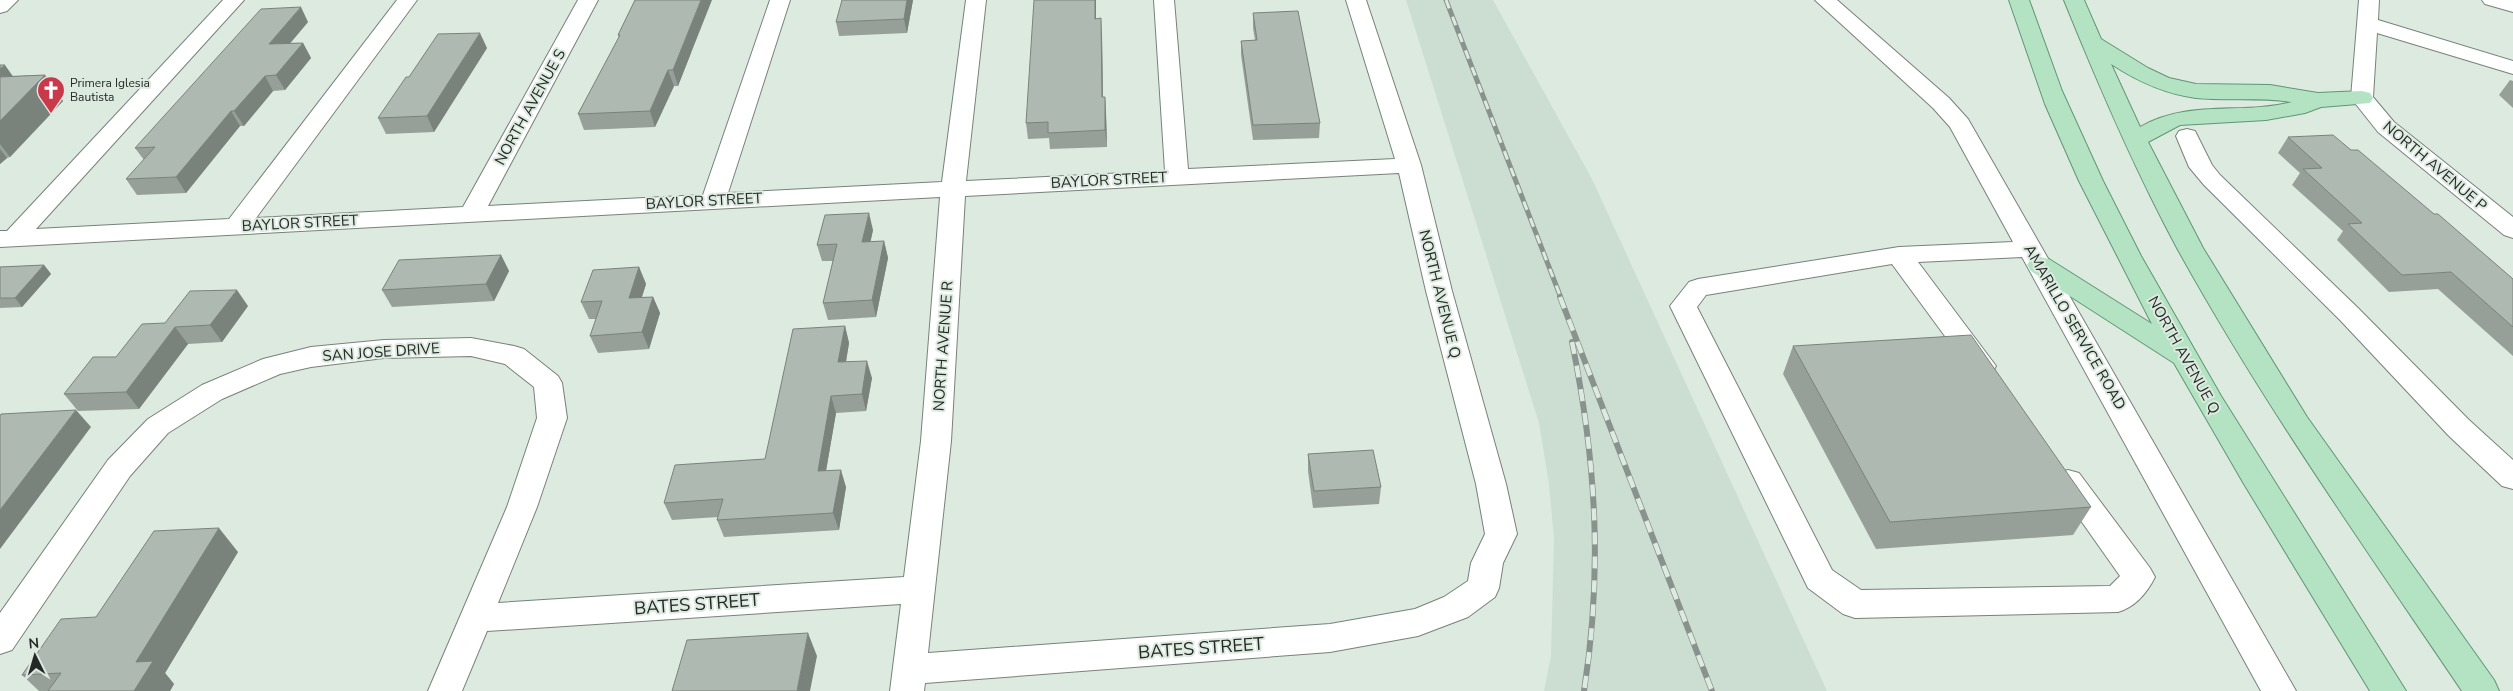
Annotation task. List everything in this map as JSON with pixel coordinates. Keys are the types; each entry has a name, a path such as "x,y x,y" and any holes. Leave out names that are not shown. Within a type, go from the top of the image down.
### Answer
{"main road":[{"name":"NORTH AVENUE Q","path":"2019,0 2055,103 2120,240 2215,412 2388,691"},
{"path":"2074,0 2135,140 2190,248 2297,424 2482,691"},
{"path":"2091,42 2125,65 2162,83 2196,91 2270,92 2318,100 2362,98"},
{"path":"2135,140 2156,126 2186,117 2292,111 2318,100"},
{"path":"2036,257 2185,357"}],"street":[{"path":"0,7 8,0"},
{"path":"7,238 234,0"},
{"path":"237,226 407,0"},
{"name":"NORTH AVENUE S","path":"471,214 588,0"},
{"path":"713,201 780,0"},
{"name":"NORTH AVENUE R","path":"909,680 936,441 953,188 976,0"},
{"path":"1164,0 1177,176"},
{"name":"NORTH AVENUE Q","path":"1356,0 1408,165 1444,311 1491,484 1501,534 1488,563 1483,588"},
{"name":"AMARILLO SERVICE ROAD","path":"1825,0 1941,103 1960,124 2279,691"},
{"path":"2362,98 2369,0"},
{"path":"2492,0 2513,6"},
{"path":"2367,23 2513,68"},
{"name":"NORTH AVENUE P","path":"2362,98 2386,127 2513,230"},
{"path":"2187,136 2201,167 2212,180 2349,314 2459,428 2513,478"},
{"name":"BAYLOR STREET","path":"7,238 1408,165"},
{"path":"2036,257 1899,255 1698,288 1682,306 1820,579 1855,604 2118,599 2139,577 2051,459"},
{"path":"1899,255 1999,388"},
{"name":"SAN JOSE DRIVE","path":"0,640 119,468 158,426 212,392 273,366 311,357 384,349 471,347 514,356 548,383 552,418 522,507 445,691"},
{"name":"BATES STREET","path":"909,680 1330,638 1418,622 1456,607 1483,588"},
{"name":"BATES STREET","path":"476,618 919,589"}],"shaded area":[{"path":"1406,0 1493,0 1592,179 1827,691 1544,691 1551,656 1554,539 1549,484 1539,423"}],"building":[{"path":"635,0 701,0 673,70 668,70 650,111 578,114 620,35 618,35"},
{"path":"842,0 907,0 904,19 836,22"},
{"path":"1034,0 1095,0 1095,19 1101,18 1102,97 1105,97 1105,130 1048,133 1048,122 1026,123"},
{"path":"301,7 269,44 303,43 276,75 265,76 234,111 231,111 176,177 126,179 155,147 135,148 261,9"},
{"path":"1298,11 1320,123 1253,125 1241,41 1257,40 1253,13"},
{"path":"480,33 427,116 378,118 438,34"},
{"path":"45,75 0,121 0,77"},
{"path":"2333,135 2351,150 2358,150 2434,214 2438,214 2513,279 2513,327 2451,272 2402,275 2348,224 2362,223 2303,169 2322,168 2288,137"},
{"path":"869,213 862,242 884,241 872,300 823,303 837,244 817,245 825,215"},
{"path":"501,255 486,284 382,290 399,260"},
{"path":"44,265 15,298 0,298 0,267"},
{"path":"639,267 629,298 653,297 642,332 590,336 602,301 581,302 593,270"},
{"path":"237,290 210,325 175,327 126,392 64,394 93,357 116,357 142,324 165,323 190,291"},
{"path":"845,326 838,362 867,361 862,394 831,396 818,471 841,470 833,513 717,520 723,499 664,503 675,465 765,459 793,329"},
{"path":"1971,335 2091,507 1890,522 1793,346"},
{"path":"76,410 0,510 1,414"},
{"path":"1373,450 1381,487 1314,491 1308,454"},
{"path":"219,528 136,662 153,661 134,691 48,691 61,673 22,675 61,619 96,617 154,531"},
{"path":"808,633 797,691 672,691 687,640"}],"railway":[{"path":"1446,0 1561,298"},
{"path":"1560,297 1712,691"},
{"path":"1572,342 1587,430 1594,516 1594,602 1584,691"}],"place":[{"name":"Primera Iglesia Bautista","path":"51,114"}]}
